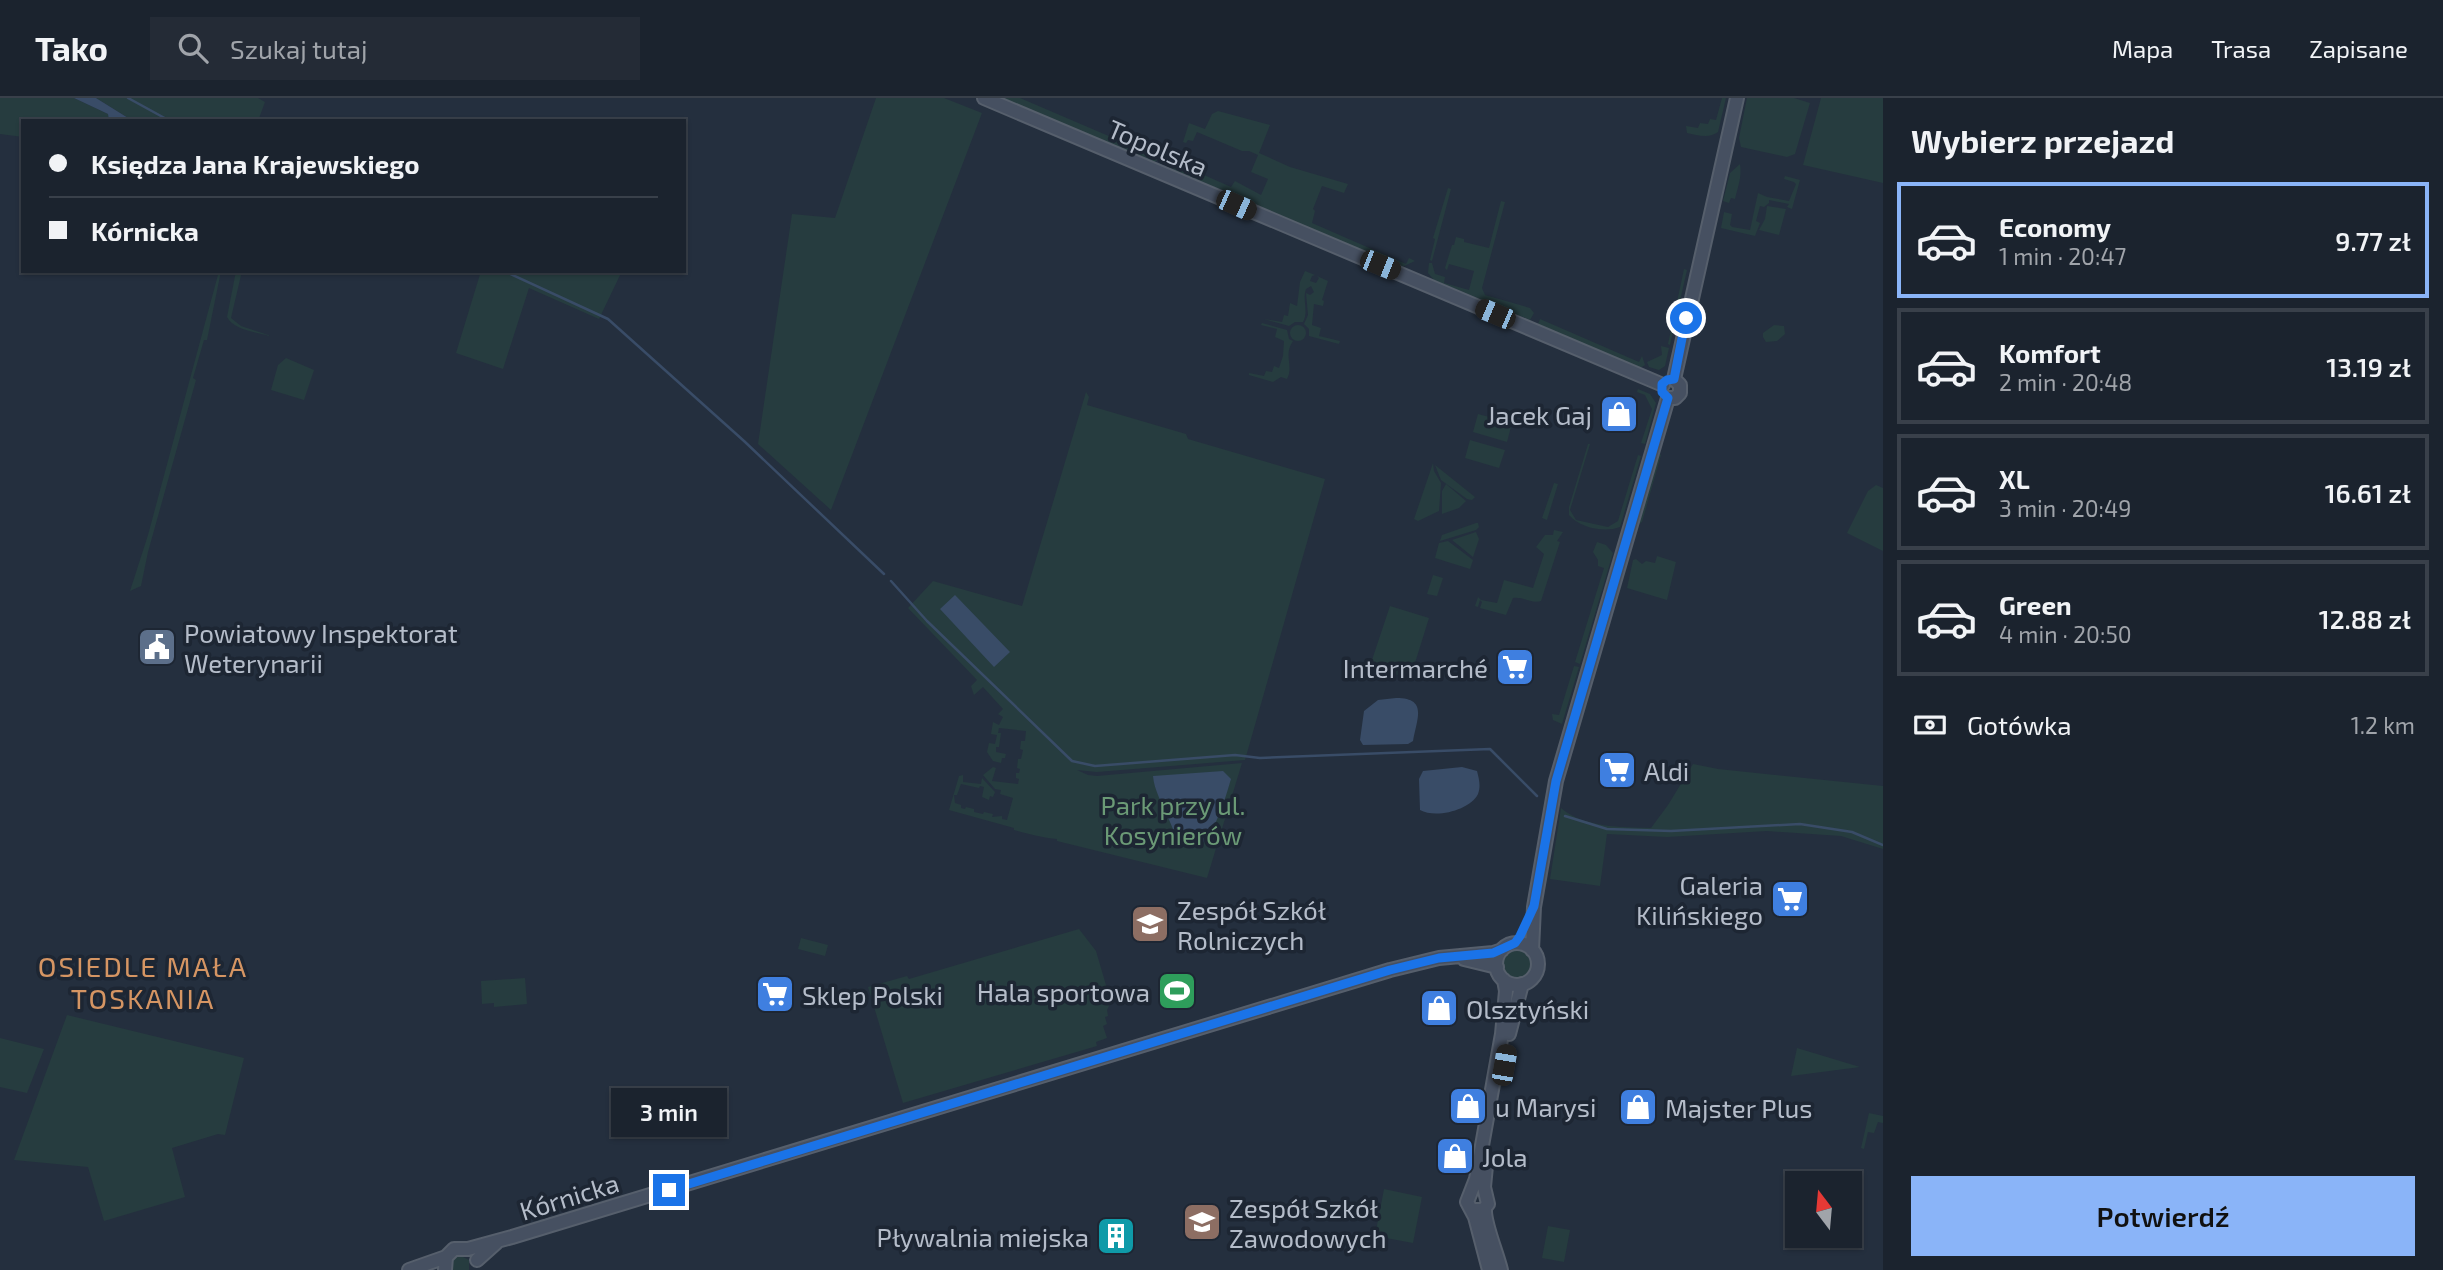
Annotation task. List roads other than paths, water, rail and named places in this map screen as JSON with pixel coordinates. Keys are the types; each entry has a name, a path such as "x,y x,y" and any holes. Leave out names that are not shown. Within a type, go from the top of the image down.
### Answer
{"street":[{"name":"Topolska","path":"984,98 1668,382"},
{"path":"1532,950 1534,906 1556,781 1668,398 1680,393 1680,385 1668,382 1737,98"},
{"path":"1502,1270 1485,1219 1478,1209 1467,1202 1476,1179 1502,1034 1506,991 1497,967 1497,958 1502,950 1515,943 1534,906"},
{"path":"1504,980 1522,984 1530,980 1537,970 1537,957 1532,950 1515,943"},
{"name":"Kórnicka","path":"445,1263 454,1249 468,1249 499,1241 1390,970 1429,960 1502,950"},
{"name":"Kórnicka","path":"1457,957 1497,967"},
{"path":"1478,1209 1488,1203 1484,1181 1512,1017 1522,984"},
{"path":"1471,1192 1479,1190 1485,1194"},
{"path":"1478,1209 1489,1270"},
{"name":"Kórnicka","path":"477,1265 499,1241"},
{"path":"468,1249 477,1265"},
{"path":"409,1270 445,1263"}],"water":[{"path":"74,98 96,98 130,119 109,119 108,114"},
{"path":"955,595 1010,652 994,667 940,609"},
{"path":"1396,698 1413,701 1418,711 1413,741 1408,744 1363,745 1360,740 1364,711 1378,700"},
{"path":"1462,767 1477,771 1479,788 1474,800 1468,805 1443,813 1420,810 1419,779 1423,771"},
{"path":"1223,771 1231,779 1214,826 1199,846 1190,848 1181,843 1175,834 1153,776"}],"waterway":[{"path":"128,98 166,119"},
{"path":"508,273 608,319 744,441 884,574"},
{"path":"891,581 927,621 1072,761 1095,766 1235,755 1260,758 1490,749 1537,796"},
{"path":"1565,816 1607,829 1671,831 1800,824 1852,832 1883,845"}],"place":[{"name":"Jacek Gaj","path":"1619,414"},
{"name":"Powiatowy Inspektorat Weterynarii","path":"157,647"},
{"name":"Intermarché","path":"1515,667"},
{"name":"Aldi","path":"1617,770"},
{"name":"Galeria Kilińskiego","path":"1790,899"},
{"name":"Zespół Szkół Rolniczych","path":"1150,924"},
{"name":"Hala sportowa","path":"1177,991"},
{"name":"Sklep Polski","path":"775,994"},
{"name":"Olsztyński","path":"1439,1008"},
{"name":"u Marysi","path":"1468,1106"},
{"name":"Majster Plus","path":"1638,1107"},
{"name":"Jola","path":"1455,1156"},
{"name":"Zespół Szkół Zawodowych","path":"1202,1222"},
{"name":"Pływalnia miejska","path":"1116,1236"}],"district":[{"name":"OSIEDLE MAŁA TOSKANIA","path":"143,982"}],"park label":[{"name":"Park przy ul. Kosynierów","path":"1173,819"}]}
